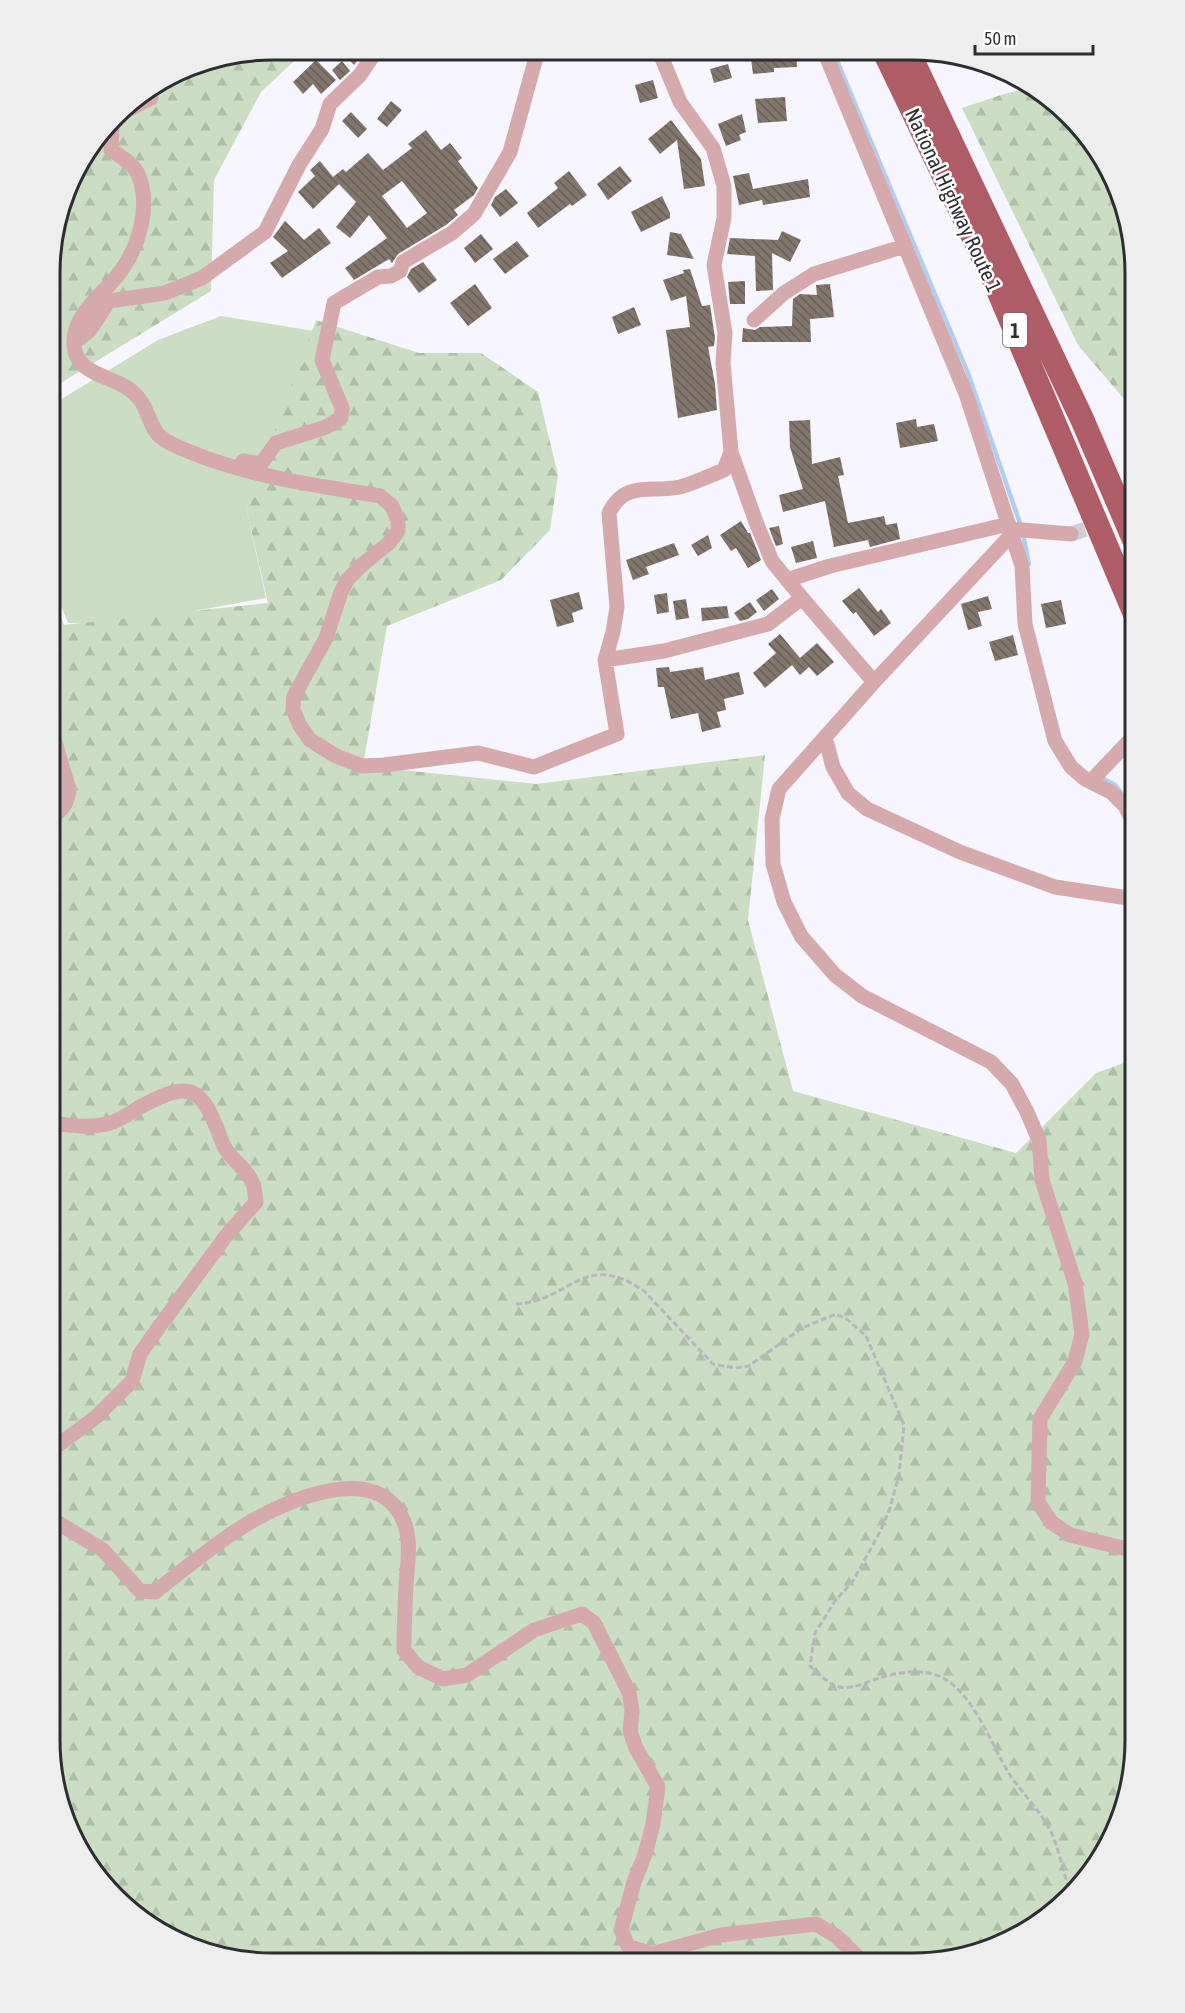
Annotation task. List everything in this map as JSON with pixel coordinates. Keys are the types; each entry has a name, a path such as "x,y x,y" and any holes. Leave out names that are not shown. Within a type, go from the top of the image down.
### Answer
{"highway":[{"name":"National Highway Route 1","path":"888,60 993,278 1125,590"},
{"name":"National Highway Route 1","path":"912,60 1077,408 1125,519"}],"street":[{"path":"74,343 90,330 109,301 165,293 202,278 265,232 299,165 322,129 330,104 360,75 370,60"},
{"path":"199,455 261,464 276,443 326,428 341,418 342,408 322,360 334,303 378,277 391,276 400,271 404,262 452,233 474,214 510,152 535,60"},
{"path":"662,60 680,102 713,148 724,186 724,218 714,265 725,333 723,363 731,452 772,561 874,682"},
{"path":"828,60 966,394 1022,566 1025,624 1055,741 1071,767 1091,782 1111,792 1125,806"},
{"path":"112,135 111,150 128,162 137,173 143,210 132,253 117,276 91,304 79,322 74,343 76,356 88,370 125,387 142,402 159,436 176,447 224,464 275,478 380,496 392,506 398,521 398,531 389,543 348,579 341,592 326,638 294,696 293,709 299,724 310,740 336,756 362,766 478,753 534,767 617,734 605,660 617,607 609,513 615,502 626,493 677,487 724,470 731,452"},
{"path":"754,320 784,292 814,274 905,246"},
{"path":"787,579 831,566 1010,529 1071,534"},
{"path":"1010,529 779,789 772,819 773,864 784,902 801,936 835,975 862,996 991,1062 1012,1084 1027,1112 1039,1140 1042,1180 1075,1284 1082,1334 1075,1361 1041,1419 1038,1502 1051,1522 1070,1535 1125,1549"},
{"path":"605,660 664,651 768,624 802,598"},
{"path":"825,737 833,767 848,793 867,809 960,852 1055,887 1125,898"},
{"path":"1091,782 1125,746"},
{"path":"60,759 69,790 68,801 60,811"},
{"path":"60,1124 79,1127 110,1123 161,1095 186,1090 197,1094 218,1127 224,1146 253,1183 256,1202 226,1236 140,1354 132,1381 96,1417 60,1443"},
{"path":"60,1524 103,1550 140,1591 155,1592 246,1525 286,1504 323,1492 351,1488 378,1493 398,1509 405,1525 408,1546 404,1650 418,1667 442,1678 467,1675 534,1630 582,1614 594,1623 629,1692 632,1711 630,1731 636,1748 658,1787 653,1824 621,1930 628,1946 649,1953"},
{"path":"656,1953 721,1935 816,1924 836,1936 854,1953"}],"path":[{"path":"516,1304 532,1303 596,1274 616,1277 644,1291 713,1364 735,1368 749,1366 802,1328 836,1314 848,1320 866,1336 904,1425 898,1475 890,1508 881,1530 853,1581 835,1601 815,1633 810,1666 828,1682 838,1687 858,1685 881,1677 922,1672 937,1676 954,1687 984,1723 1010,1776 1047,1825 1053,1836 1068,1885"}],"green space":[{"path":"259,60 295,60 261,92 214,180 211,291 60,383 60,259 64,231 76,191 104,143 122,122 143,104 191,76 231,64"},
{"path":"1020,90 1042,104 1063,122 1089,155 1109,191 1118,218 1125,259 1125,400 1078,345 962,108"},
{"path":"221,316 320,332 246,507 266,598 122,624 68,623 60,604 60,400 158,340"},
{"path":"316,320 419,353 481,353 538,392 558,475 550,530 501,580 387,626 363,766 536,784 765,755 748,920 793,1091 1016,1153 1096,1073 1125,1063 1125,1754 1118,1795 1109,1822 1081,1870 1063,1891 1042,1909 1006,1931 967,1946 926,1953 259,1953 218,1946 191,1937 143,1909 122,1891 104,1870 82,1834 67,1795 60,1754 60,614 64,625 268,603 246,507"}],"building":[{"path":"316,60 336,80 321,94 313,84 303,94 293,82"},
{"path":"751,60 797,60 797,67 774,68 774,72 753,74"},
{"path":"342,61 350,71 340,80 332,70"},
{"path":"728,64 732,78 714,83 710,69"},
{"path":"653,80 658,98 640,103 635,85"},
{"path":"785,97 787,121 758,123 755,99"},
{"path":"391,101 402,110 387,127 377,119"},
{"path":"351,112 367,129 358,138 342,121"},
{"path":"742,114 746,132 739,135 741,140 726,146 718,124"},
{"path":"671,120 701,159 705,186 684,189 677,140 660,154 648,139"},
{"path":"426,130 441,150 450,143 462,158 458,161 478,188 474,195 454,210 458,215 446,225 398,254 392,263 389,259 354,280 345,268 387,238 369,215 350,238 336,227 356,202 339,184 313,209 298,192 315,176 310,170 320,161 333,177 343,169 346,172 368,153 383,170 412,148 408,144","holes":["402,181 427,213 407,228 382,196"]},
{"path":"620,166 632,181 608,200 597,184"},
{"path":"569,171 587,195 572,206 570,204 538,228 527,213 558,188 554,183"},
{"path":"749,173 753,189 808,179 810,197 763,205 762,200 739,205 733,176"},
{"path":"506,189 518,203 500,217 491,205 495,197"},
{"path":"662,196 670,218 641,232 631,212"},
{"path":"285,221 304,240 319,228 331,243 282,278 270,263 288,251 273,237"},
{"path":"782,231 801,240 790,262 772,253 773,290 756,291 755,256 727,254 730,238 778,240"},
{"path":"670,232 681,234 694,259 667,255"},
{"path":"481,234 493,249 475,263 464,248"},
{"path":"517,241 529,256 505,274 493,259"},
{"path":"423,262 437,280 419,293 407,277 411,269"},
{"path":"690,269 702,306 710,305 715,338 714,346 708,347 717,410 678,418 666,330 690,327 686,296 671,301 663,280"},
{"path":"745,281 745,304 730,304 728,282"},
{"path":"475,284 492,308 468,326 450,303"},
{"path":"830,284 834,317 810,319 811,342 742,342 743,328 755,330 760,327 792,326 793,299 800,294 817,295 816,285"},
{"path":"634,307 641,325 618,334 612,317"},
{"path":"916,419 917,427 934,424 938,441 900,448 896,423"},
{"path":"810,420 812,464 840,457 844,475 838,476 848,523 884,516 886,525 897,523 900,539 870,547 868,540 834,547 825,501 783,512 779,495 803,489 790,447 789,421"},
{"path":"741,521 750,533 761,560 748,568 736,548 731,551 720,535"},
{"path":"779,526 783,544 776,546 769,528"},
{"path":"708,535 712,548 698,556 691,545"},
{"path":"813,541 817,558 796,563 791,547"},
{"path":"674,543 679,555 646,567 649,574 633,580 626,560"},
{"path":"859,588 878,612 881,609 891,623 874,636 856,612 853,614 842,601"},
{"path":"772,589 779,599 764,611 756,600"},
{"path":"579,592 583,609 572,613 574,622 557,627 550,600"},
{"path":"667,593 669,612 657,614 654,595"},
{"path":"988,596 992,609 978,612 982,626 968,630 961,604"},
{"path":"686,599 689,618 676,620 673,601"},
{"path":"1061,600 1066,624 1046,628 1041,604"},
{"path":"750,602 757,612 748,619 740,621 734,613"},
{"path":"727,606 729,618 702,621 701,608"},
{"path":"780,634 800,658 817,643 834,662 817,676 809,667 800,675 792,665 765,688 753,673 776,653 768,644"},
{"path":"1013,635 1018,655 995,661 989,642"},
{"path":"669,667 670,672 703,667 705,680 739,672 744,694 724,699 726,710 717,712 721,727 702,732 698,713 671,719 664,687 658,687 656,668"}],"waterway":[{"path":"837,60 968,373 1021,526"},
{"path":"1023,534 1029,564"},
{"path":"1100,777 1115,785 1123,795"}],"tunnel":[{"path":"1071,534 1125,517"}]}
